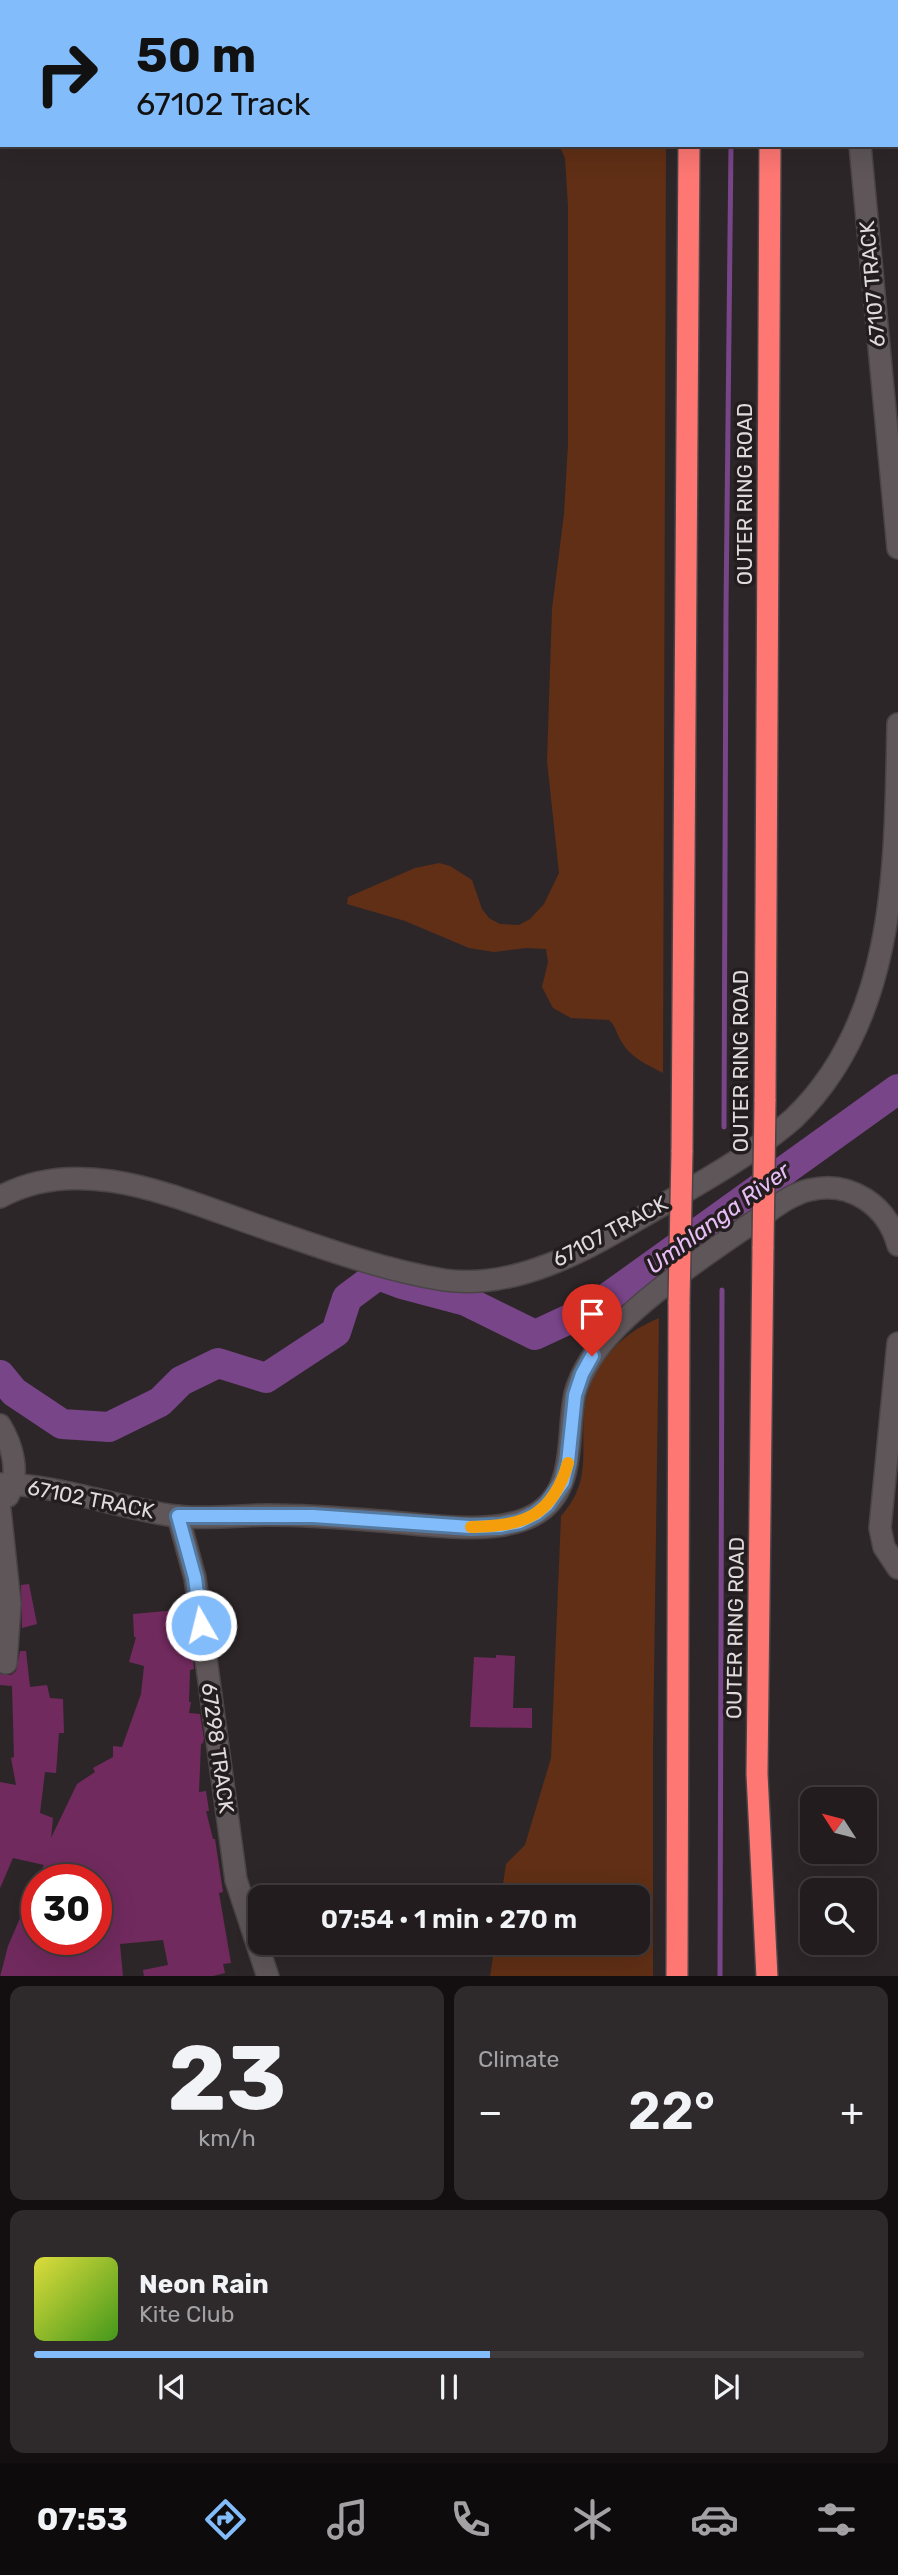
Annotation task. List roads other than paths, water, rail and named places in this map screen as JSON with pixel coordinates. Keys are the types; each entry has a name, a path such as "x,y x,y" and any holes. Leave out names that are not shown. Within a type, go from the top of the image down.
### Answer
{"highway":[{"path":"677,1976 671,1295 682,1152 690,147"},
{"name":"OUTER RING ROAD","path":"767,1976 757,1774 765,1101 770,147"}],"street":[{"name":"67107 TRACK","path":"860,147 898,548"},
{"name":"67107 TRACK","path":"0,1197 41,1181 80,1178 107,1181 176,1197 324,1249 407,1272 457,1281 480,1282 515,1276 553,1263 629,1224 727,1167 794,1118 836,1071 854,1046 876,995 887,956 892,916 898,724"},
{"name":"67102 TRACK","path":"7,1484 178,1516 321,1517 470,1527 520,1522 547,1505 563,1482 568,1462 575,1395 592,1356 625,1319 671,1295 789,1197 825,1187 844,1189 867,1200 888,1221 898,1245"},
{"path":"898,1343 880,1528 884,1547 898,1569"},
{"path":"1,1426 13,1460 0,1510 10,1592 6,1663"},
{"name":"67298 TRACK","path":"178,1516 195,1578 236,1880 268,1976"}],"waterway":[{"path":"724,1127 731,147"},
{"name":"Umhlanga River","path":"0,1375 14,1392 62,1424 109,1427 160,1402 181,1381 218,1363 266,1378 336,1332 347,1298 378,1275 466,1301 535,1335 593,1308 898,1089"},
{"path":"723,1234 725,1212"},
{"path":"720,1976 722,1290"}]}
